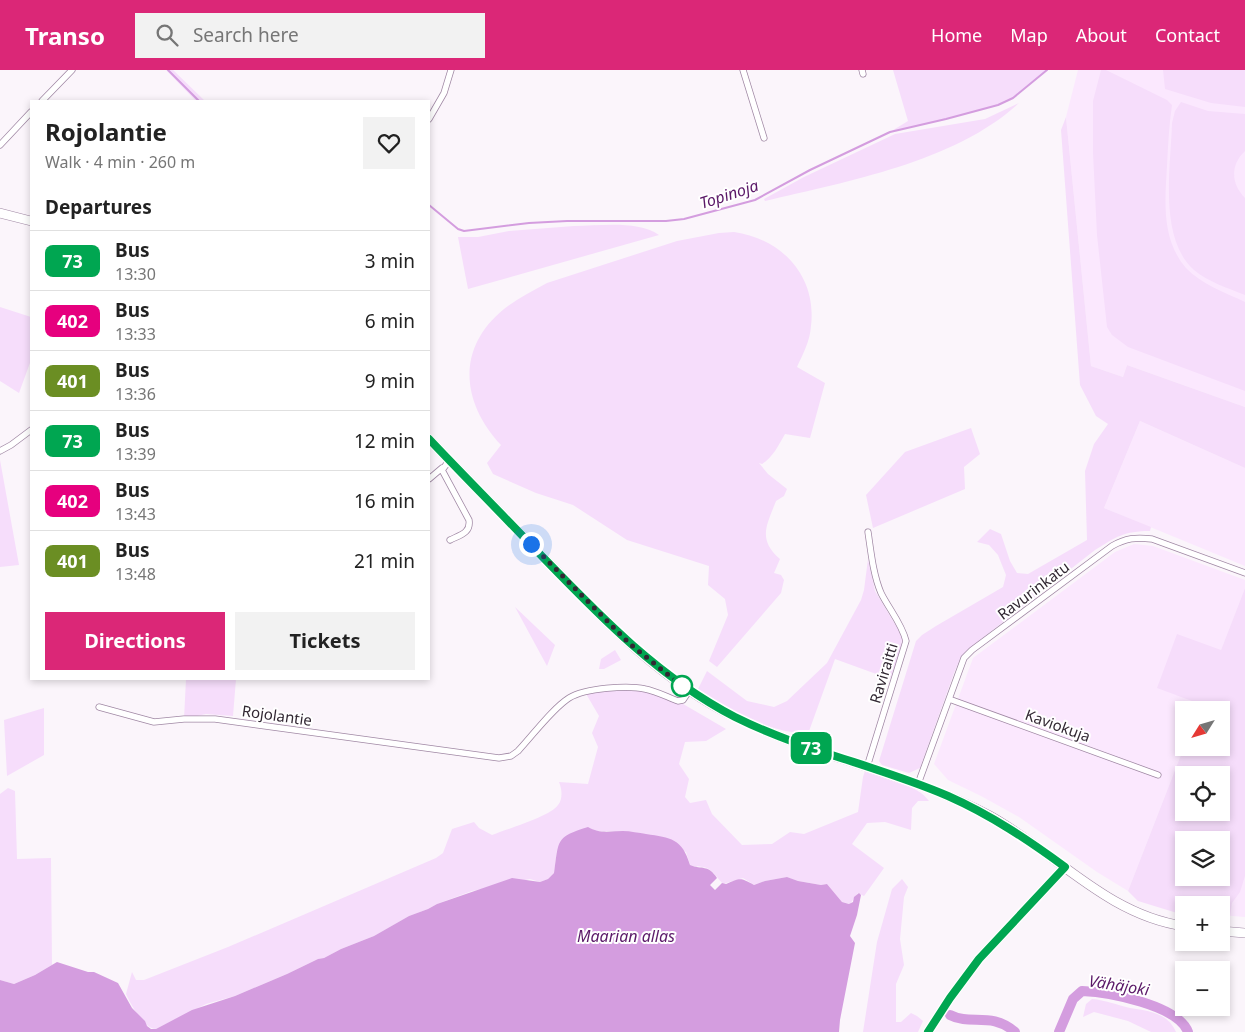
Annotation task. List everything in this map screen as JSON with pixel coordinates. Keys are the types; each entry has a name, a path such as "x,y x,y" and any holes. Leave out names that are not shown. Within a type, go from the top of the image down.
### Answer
{"main road":[{"path":"0,213 30,221"},
{"path":"430,440 610,625 647,659 689,691 750,724 794,742 948,796 989,816 1022,836 1109,898 1153,918 1175,924"},
{"path":"928,1032 979,959 1065,867"},
{"path":"1230,932 1245,933"}],"street":[{"path":"43,100 72,70"},
{"path":"430,118 444,93 451,70"},
{"path":"743,70 764,138"},
{"path":"0,145 30,113"},
{"path":"0,450 11,445 30,431"},
{"path":"430,478 449,461"},
{"path":"442,468 443,474 469,520 468,529 450,540"},
{"name":"Raviraitti","path":"867,767 906,642 902,630 876,579 868,532"},
{"name":"Ravurinkatu","path":"918,784 964,658 972,650 1112,546 1124,539 1136,537 1152,539 1245,573"},
{"name":"Rojolantie","path":"99,707 154,722 184,718 215,719 499,758 511,756 518,751 561,705 571,697 585,692 620,686 646,689 678,701 683,700 689,691"},
{"name":"Kaviokuja","path":"949,699 1158,775"}],"shaded area":[{"path":"166,70 173,70 204,100 195,100"},
{"path":"893,70 1047,70 1013,98 998,105 890,132 908,121"},
{"path":"1078,70 1245,70 1245,407 1127,365 1123,377 1091,366 1066,117"},
{"path":"1101,70 1106,70 1167,100 1172,105 1166,193 1168,232 1178,257 1192,274 1214,288 1245,302 1245,391 1128,347 1112,335 1107,327 1097,235 1093,153 1093,101"},
{"path":"1163,70 1245,70 1245,107 1211,103 1165,89"},
{"path":"1181,102 1208,111 1245,114 1245,151 1237,162 1234,175 1237,187 1245,198 1245,295 1212,281 1194,270 1183,256 1175,240 1169,201 1169,180 1172,123 1175,111"},
{"path":"1019,103 993,123 964,140 932,155 899,167 831,186 765,201 764,199 804,177 895,134 985,119"},
{"path":"1066,117 1091,366 1123,377 1127,365 1245,407 1245,468 1140,421 1104,508 1151,527 1150,531 1133,532 1121,536 1095,550 966,651 954,673 920,768 909,773 882,765 879,761 916,641 936,626 1003,587 1006,575 998,555 989,545 977,542 990,529 1001,534 1010,561 1017,573 1028,574 1087,540 1085,471 1094,444 1108,424 1096,416 1080,385 1061,130"},
{"path":"574,226 640,227 659,235 468,289 458,237 478,237 509,231"},
{"path":"734,232 751,236 781,252 793,263 802,276 808,291 811,308 811,326 808,342 797,367 825,383 810,438 785,434 769,458 762,464 759,463 768,474 787,489 784,496 776,501 766,531 768,545 780,559 774,573 781,575 784,580 781,593 717,667 709,661 728,615 725,599 708,585 709,566 627,540 573,505 536,493 493,474 487,463 501,445 478,411 472,393 470,376 471,358 488,324 519,298 547,283 677,241"},
{"path":"0,307 30,317 30,363 19,393 0,381"},
{"path":"1140,421 1245,468 1245,566 1104,508"},
{"path":"971,428 980,454 964,467 965,489 873,528 866,495 905,452"},
{"path":"0,460 19,565 0,567"},
{"path":"1134,544 1153,546 1245,580 1245,588 1201,701 1175,701 1175,756 1180,756 1175,766 1128,891 1097,872 1019,817 948,780 934,764 973,658 1115,552"},
{"path":"868,559 875,591 902,639 901,649 890,679 835,659 808,734 764,725 724,706 698,689 707,671 747,701 774,707 787,701 827,663 861,600"},
{"path":"1245,588 1245,876 1240,892 1232,903 1230,916 1230,896 1175,896 1175,912 1138,901 1128,891 1175,770 1175,821 1230,821 1230,766 1177,766 1180,756 1230,756 1230,701 1192,701 1157,688 1177,634 1221,650"},
{"path":"515,607 555,645 547,666"},
{"path":"615,650 621,660 604,669 599,669 601,659"},
{"path":"186,680 236,680 233,716 206,714 184,719"},
{"path":"646,689 678,701 726,729 706,741 685,742 679,764 689,779 685,797 690,803 706,800 712,814 742,845 772,844 790,832 804,834 858,812 865,771 909,786 924,795 929,801 918,801 912,808 911,830 885,822 867,823 852,844 884,868 864,896 858,893 850,904 842,902 827,884 821,885 798,881 787,877 754,885 743,878 723,884 709,869 690,865 686,852 624,831 594,831 557,851 554,873 548,879 540,882 530,879 472,891 437,904 409,916 374,936 235,996 206,1004 156,1029 147,1025 135,1010 126,994 132,972 136,980 144,980 228,947 436,858 443,853 452,829 474,822 479,828 492,835 538,818 554,809 560,803 561,791 559,782 588,784 598,747 592,733 599,716 585,692"},
{"path":"44,708 44,755 7,776 4,720"},
{"path":"8,788 15,791 17,859 51,858 52,965 14,984 0,980 0,794"},
{"path":"1245,859 1245,917 1230,916 1230,896 1222,896 1228,886 1230,886 1230,883"},
{"path":"902,879 908,887 904,897 900,939 904,965 896,984 896,1022 901,1022 911,1013 923,1021 918,1032 863,1032 877,942 892,889"},
{"path":"1092,999 1157,1014 1168,1021 1176,1032 1151,1032 1128,1021 1094,1012 1083,1017 1086,1004"}],"water":[{"name":"Maarian allas","path":"588,827 601,831 626,831 669,838 683,849 690,865 708,869 714,874 717,878 710,885 715,890 722,883 726,884 737,880 743,880 754,885 787,877 798,881 821,885 827,884 842,902 849,904 853,902 854,897 859,893 861,895 857,915 850,936 855,943 839,1032 0,1032 0,980 14,984 35,975 57,962 88,972 94,972 118,983 132,1008 145,1021 147,1026 151,1029 156,1029 192,1010 235,996 374,936 409,916 437,904 512,878 540,882 548,879 554,873 560,841 577,830"}],"waterway":[{"name":"Topinoja","path":"168,70 198,100"},
{"name":"Topinoja","path":"430,206 458,229 464,231 529,223 666,221 684,219 755,200 810,170 890,132 998,105 1013,98 1047,70"},
{"name":"Vähäjoki","path":"1059,1032 1073,999 1082,991 1124,997 1157,1007 1171,1014 1182,1023 1188,1032"},
{"name":"Vähäjoki","path":"950,1015 958,1018 998,1022 1015,1032"}],"bus line":[{"name":"73","path":"430,440 610,625 647,659 689,691 750,724 794,742 948,796 1008,827 1065,867 979,959 965,976 928,1032"}],"route":[{"path":"531,544 590,606 630,644 682,686"}]}
